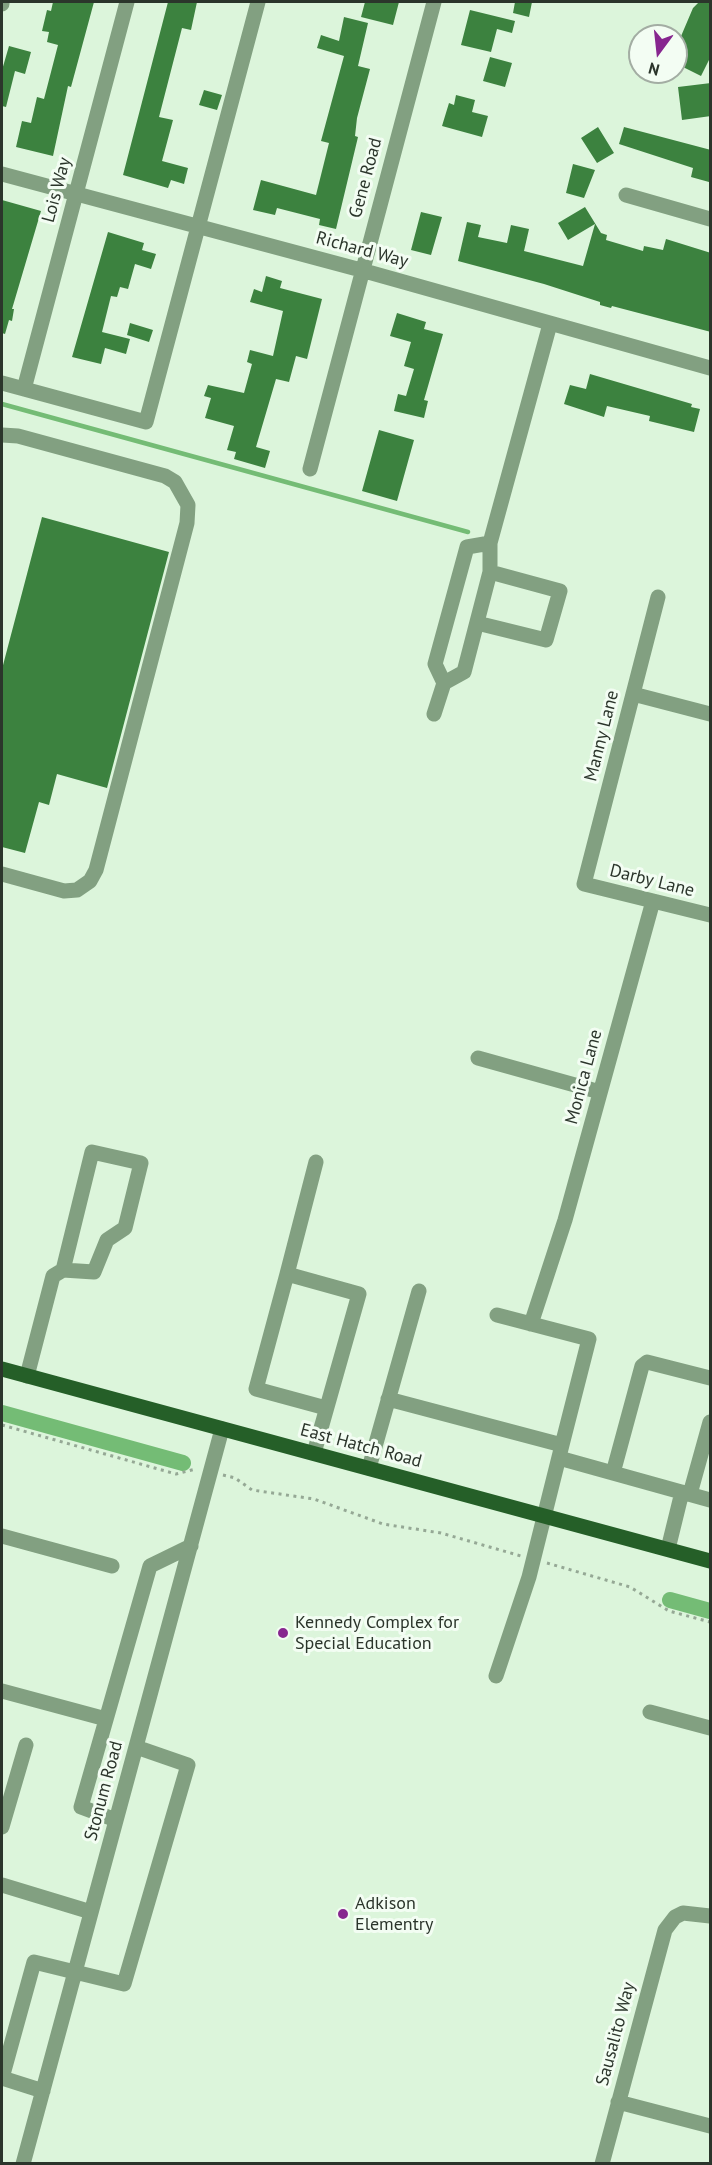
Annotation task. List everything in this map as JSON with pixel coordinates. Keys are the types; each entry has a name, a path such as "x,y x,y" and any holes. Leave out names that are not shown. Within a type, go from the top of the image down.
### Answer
{"main road":[{"name":"East Hatch Road","path":"2,1369 711,1561"}],"street":[{"name":"Lois Way","path":"24,389 127,2"},
{"path":"2,383 146,422 258,2"},
{"name":"Gene Road","path":"310,469 434,2"},
{"name":"Richard Way","path":"2,174 361,270 711,368"},
{"path":"626,195 711,219"},
{"path":"444,683 464,672 490,572 490,543 550,324"},
{"path":"2,435 18,436 165,476 175,482 188,505 187,523 96,870 90,881 77,890 64,891 2,874"},
{"path":"435,714 444,683 435,664 467,547 490,543"},
{"path":"477,623 546,640 560,591 490,572"},
{"name":"Manny Lane","path":"584,884 658,597"},
{"path":"633,694 711,714"},
{"name":"Darby Lane","path":"584,884 711,915"},
{"name":"Monica Lane","path":"531,1324 551,1262 653,901"},
{"path":"478,1058 600,1092"},
{"path":"27,1376 53,1276 63,1270 94,1272 107,1240 125,1228 141,1163 92,1152 63,1270"},
{"path":"316,1162 256,1389 326,1408"},
{"path":"287,1274 359,1294 314,1453"},
{"path":"369,1468 419,1291"},
{"path":"496,1676 534,1560 589,1339 497,1315"},
{"path":"613,1473 642,1366 647,1362 711,1378"},
{"path":"388,1399 560,1452 613,1473 711,1500"},
{"path":"668,1549 711,1422"},
{"name":"Stonum Road","path":"23,2163 222,1429"},
{"path":"2,1536 112,1566"},
{"path":"116,1820 81,1807 150,1566 190,1546"},
{"path":"2,1691 106,1719"},
{"path":"650,1712 711,1728"},
{"path":"2,1827 26,1745"},
{"path":"43,2091 2,2078 34,1962 124,1984 188,1765 136,1747"},
{"path":"2,1885 91,1912"},
{"name":"Sausalito Way","path":"602,2163 665,1930 675,1917 688,1912 711,1916"},
{"path":"618,2102 711,2126"}],"path":[{"path":"2,1425 176,1474 196,1469 211,1472 235,1478 252,1490 314,1499 384,1524 441,1533 630,1587 669,1611 711,1622"}],"building":[{"path":"53,2 94,2 71,87 68,86 53,156 16,147 22,121 31,123 37,97 44,99 58,45 47,42 49,32 42,31 47,10 51,11"},
{"path":"168,2 197,2 191,30 182,28 159,117 173,120 162,161 188,168 184,184 171,180 168,188 123,175"},
{"path":"365,2 399,2 393,25 361,17"},
{"path":"515,2 532,2 529,17 513,13"},
{"path":"699,2 711,2 711,56 701,76 688,70 686,24 693,8"},
{"path":"470,10 515,21 512,33 497,29 491,52 461,45"},
{"path":"344,17 368,23 358,66 370,69 357,118 355,136 358,137 336,229 319,225 320,219 277,208 275,215 253,210 261,180 316,195 329,143 321,141 344,56 317,48 321,35 339,41"},
{"path":"9,46 31,52 25,74 15,71 6,107 2,106 2,70"},
{"path":"490,57 512,63 505,87 483,81"},
{"path":"711,83 711,116 682,120 678,87"},
{"path":"204,90 222,95 217,110 199,105"},
{"path":"456,95 475,100 472,112 488,116 482,137 442,126 449,103 454,105"},
{"path":"598,127 614,153 597,163 581,138"},
{"path":"624,127 711,150 709,182 691,177 693,168 619,144"},
{"path":"573,164 595,170 584,198 566,193"},
{"path":"2,200 41,211 12,309 14,309 12,321 9,320 5,334 2,333"},
{"path":"585,207 601,233 607,235 606,240 643,251 644,246 663,250 666,239 711,253 711,332 612,306 611,308 600,305 600,302 544,284 458,261 467,222 481,225 478,237 507,243 511,225 529,229 524,251 583,266 595,224 568,240 558,223"},
{"path":"421,212 442,217 431,255 411,250"},
{"path":"108,232 144,243 142,250 156,254 151,269 135,264 128,289 120,287 117,297 111,296 102,332 130,339 126,354 105,348 101,364 72,357"},
{"path":"266,276 282,281 280,288 322,299 307,359 296,356 289,382 276,379 256,447 270,451 265,468 234,459 236,452 227,450 234,426 205,418 211,398 204,396 208,385 244,393 252,364 247,362 250,350 273,356 283,311 250,302 254,289 262,292"},
{"path":"397,313 426,322 424,329 443,334 424,400 428,401 424,418 394,411 398,394 406,396 414,369 404,366 411,342 390,336"},
{"path":"130,323 153,330 149,342 127,335"},
{"path":"590,374 692,404 691,407 700,409 694,432 649,421 650,416 607,406 604,417 564,404 570,385 586,389"},
{"path":"379,430 414,440 397,501 362,491"},
{"path":"42,517 169,552 107,788 57,774 49,805 39,802 25,853 2,847 2,669"}],"waterway":[{"path":"2,404 468,532"},
{"path":"2,1413 183,1463"},
{"path":"670,1600 710,1611"}],"place":[{"name":"Kennedy Complex for Special Education","path":"283,1633"},
{"name":"Adkison Elementry","path":"343,1914"}]}
